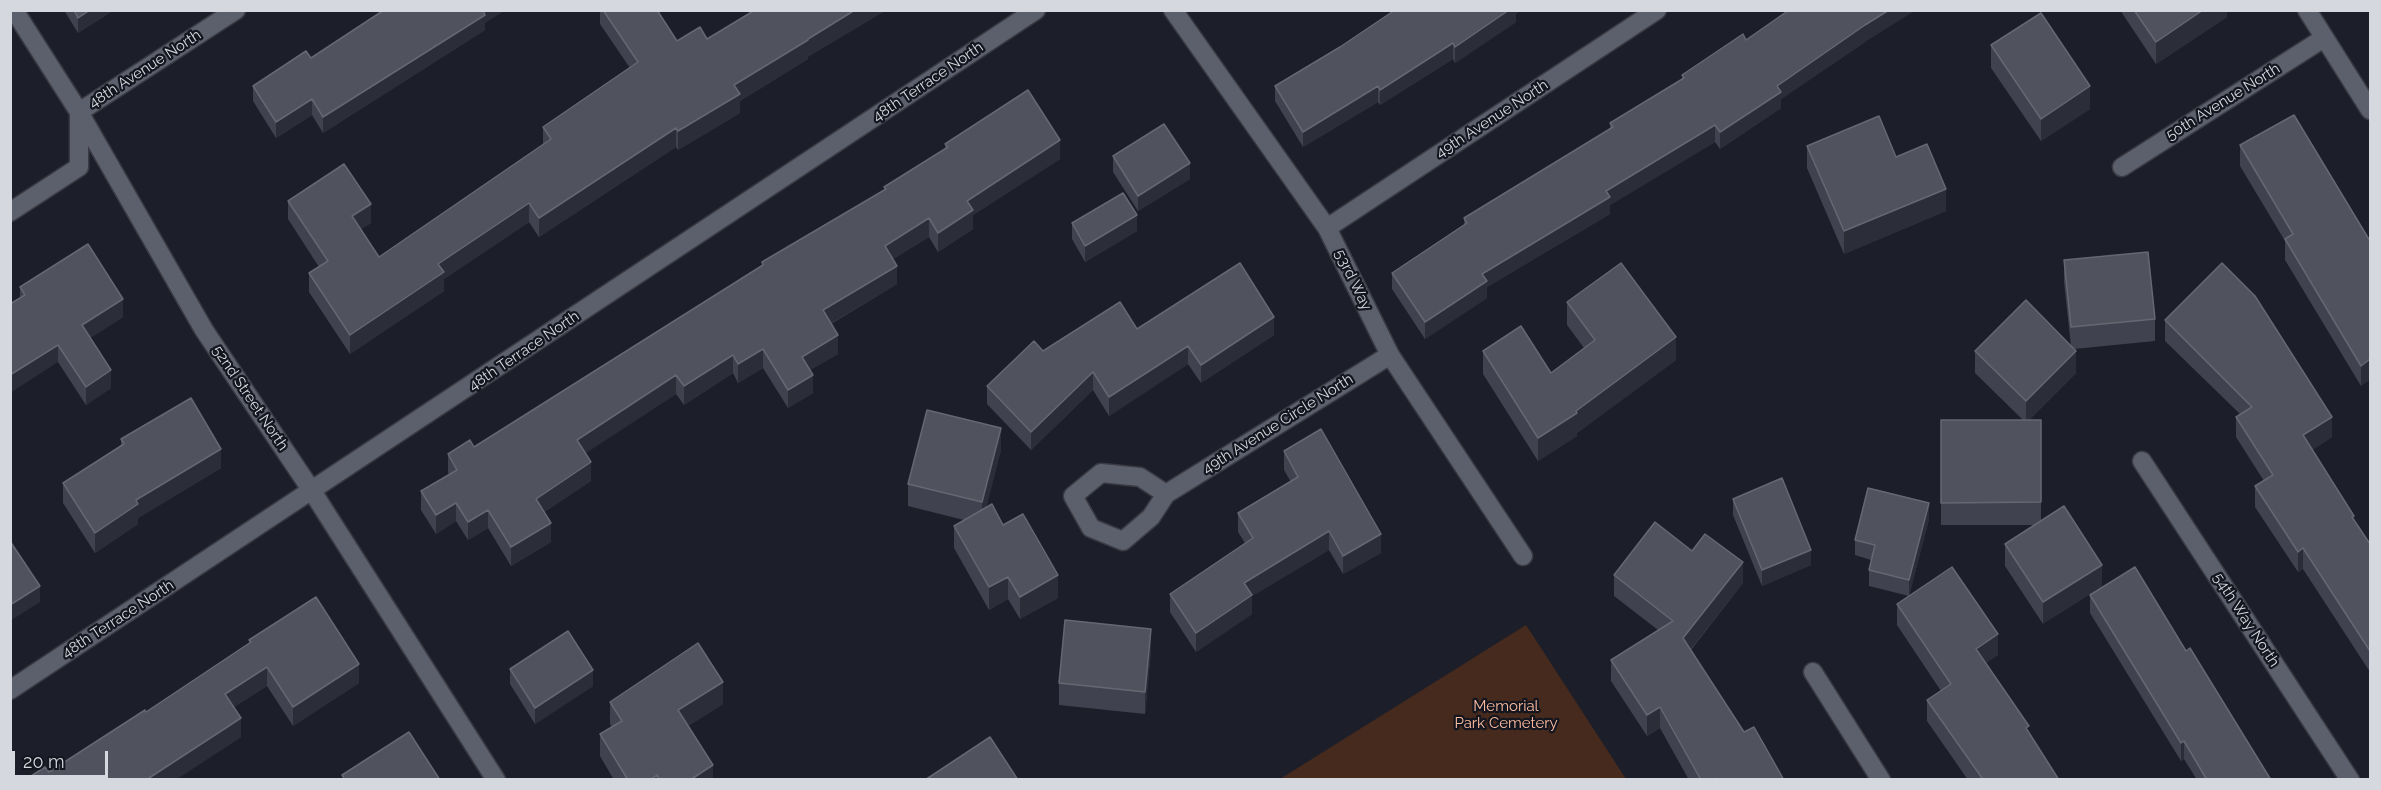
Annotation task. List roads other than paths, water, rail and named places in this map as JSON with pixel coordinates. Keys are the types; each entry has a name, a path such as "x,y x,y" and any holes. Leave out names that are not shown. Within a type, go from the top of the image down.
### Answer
{"street":[{"name":"52nd Street North","path":"14,10 79,112 204,330 312,491 496,780"},
{"name":"48th Avenue North","path":"10,212 79,167 79,112 236,10"},
{"name":"48th Terrace North","path":"10,690 1036,10"},
{"name":"53rd Way","path":"1173,10 1327,228 1390,355 1523,556"},
{"name":"49th Avenue North","path":"1327,228 1657,10"},
{"path":"2307,10 2370,110"},
{"name":"50th Avenue North","path":"2122,167 2324,38"},
{"name":"49th Avenue Circle North","path":"1166,494 1140,477 1101,472 1073,496 1091,528 1123,541 1151,518 1166,494 1390,355"},
{"name":"54th Way North","path":"2142,460 2350,780"},
{"path":"1813,672 1881,780"}],"park label":[{"name":"Memorial Park Cemetery","path":"1506,714"}]}
